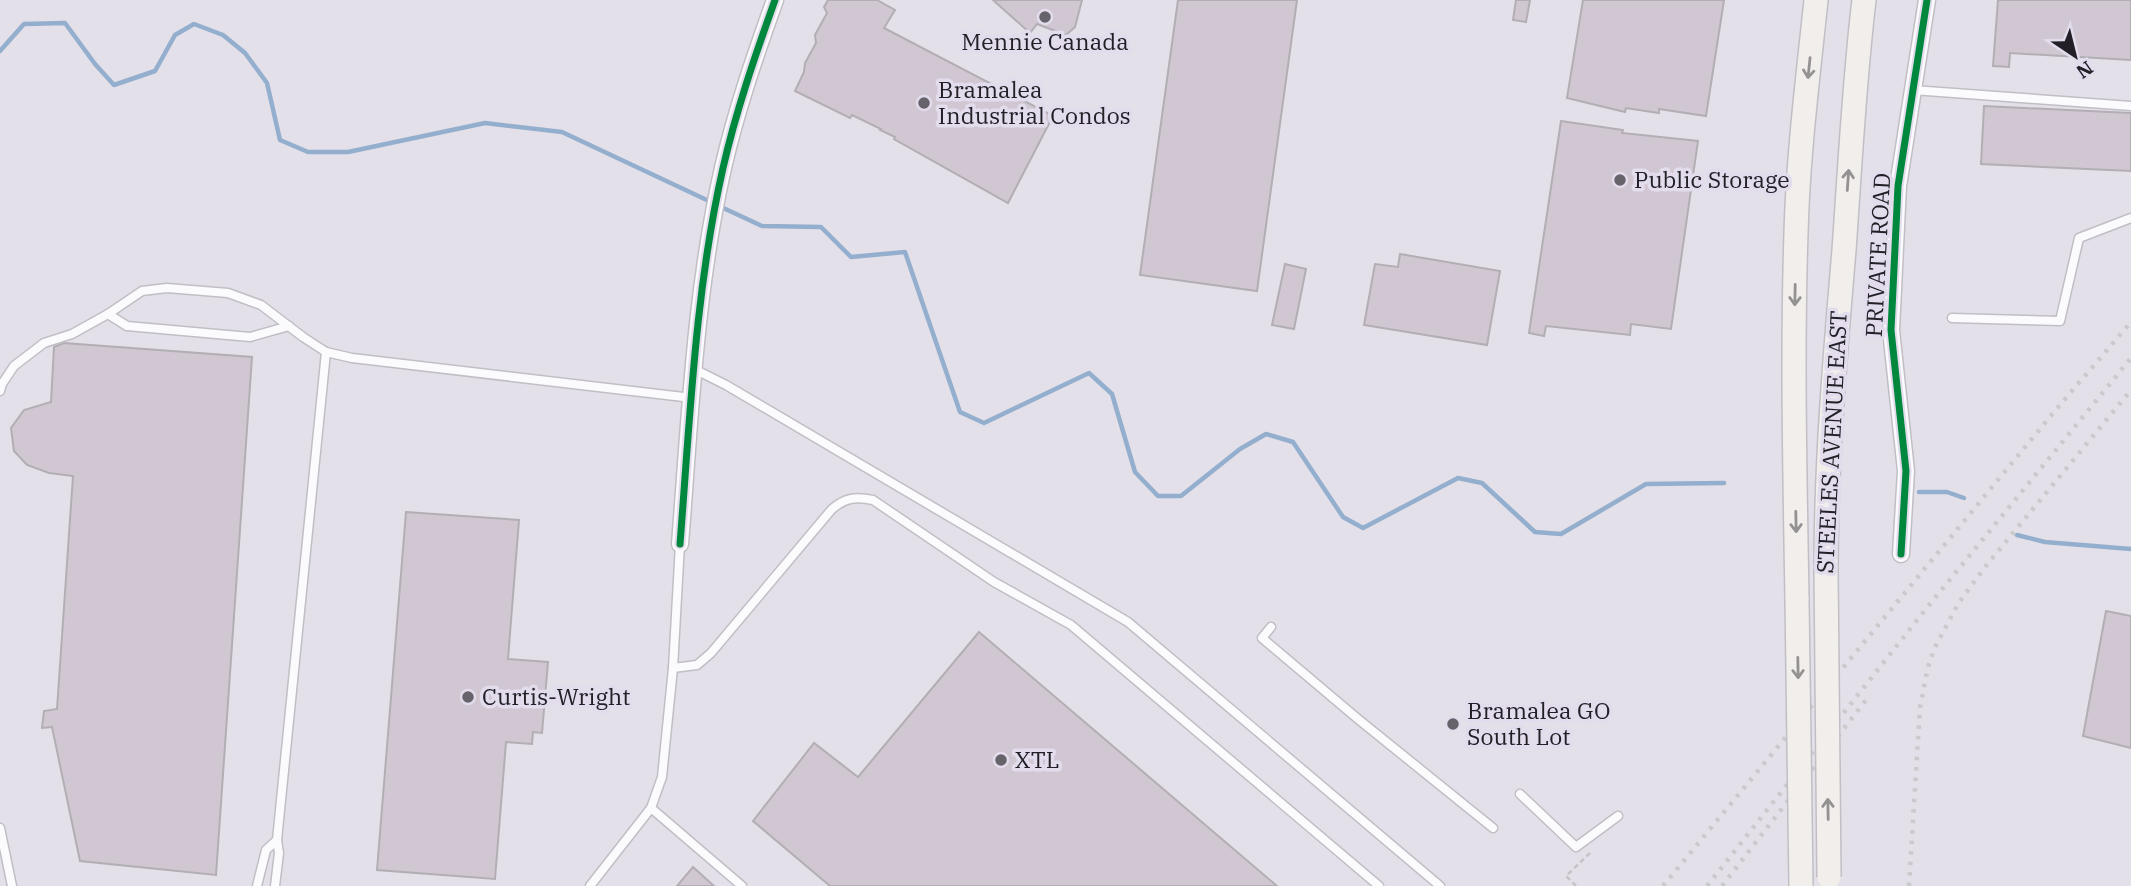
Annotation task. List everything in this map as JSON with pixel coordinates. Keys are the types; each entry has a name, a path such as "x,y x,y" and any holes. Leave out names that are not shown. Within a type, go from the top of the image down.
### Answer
{"main road":[{"name":"STEELES AVENUE EAST","path":"1801,886 1794,400 1796,231 1805,102 1816,0"},
{"name":"STEELES AVENUE EAST","path":"1829,882 1826,508 1831,395 1864,0"}],"street":[{"path":"680,544 698,320 710,238 723,170 748,76 775,0"},
{"name":"PRIVATE ROAD","path":"1901,554 1906,471 1891,330 1898,186 1927,0"}],"lane":[{"path":"1913,90 2131,106"},
{"path":"1952,318 2060,321 2079,238 2131,218"},
{"path":"0,391 14,366 44,343 72,334 142,291 167,288 228,293 261,305 326,352 352,358 692,398"},
{"path":"108,314 127,327 250,337 289,326"},
{"path":"275,886 279,853 277,840 326,352"},
{"path":"694,369 726,385 1128,622 1440,886"},
{"path":"673,668 697,665 711,653 832,509 851,498 873,500 994,582 1071,625 1379,886"},
{"path":"590,886 651,808 662,777 673,668 680,544"},
{"path":"1271,627 1262,638 1493,828"},
{"path":"1520,794 1576,847 1618,816"},
{"path":"651,808 742,886"},
{"path":"0,828 12,886"},
{"path":"257,886 266,850 277,840"}],"path":[{"path":"1576,886 1566,876 1595,849"}],"building":[{"name":"Bramalea Industrial Condos","path":"828,0 877,0 895,10 884,28 1053,116 1008,203 881,129 852,115 850,118 795,91 816,43 815,35 827,13 824,7"},
{"name":"Mennie Canada","path":"993,0 1082,0 1075,27 1066,35 1037,24 1030,33"},
{"path":"1178,0 1297,0 1257,291 1140,275"},
{"path":"1516,0 1530,0 1526,22 1513,20"},
{"path":"1583,0 1724,0 1706,116 1659,109 1659,113 1626,108 1625,112 1567,98"},
{"path":"1998,0 2131,0 2131,60 2010,53 2009,67 1993,66"},
{"path":"1984,106 2131,113 2131,171 1981,164"},
{"path":"1561,121 1623,130 1622,133 1698,141 1671,329 1631,324 1630,335 1546,326 1544,336 1529,333"},
{"path":"1400,254 1500,271 1487,345 1364,325 1375,264 1398,267"},
{"path":"1285,264 1306,269 1294,329 1272,325"},
{"path":"64,343 252,357 216,875 80,861 52,727 42,728 44,711 57,709 73,476 49,473 27,465 14,451 11,428 24,410 51,402 54,347"},
{"name":"Curtis-Wright","path":"406,512 519,520 508,659 548,662 542,733 533,732 532,744 506,742 495,879 377,870"},
{"path":"2106,611 2131,616 2131,748 2083,736"},
{"name":"XTL","path":"979,632 1277,886 830,886 753,821 814,743 858,777"},
{"path":"693,867 714,886 677,886"}],"waterway":[{"path":"0,51 24,24 65,23 114,85 155,71 175,35 194,24 223,35 245,53 267,83 280,140 308,152 348,152 485,123 562,132 711,202"},
{"path":"719,206 762,226 821,227 851,257 905,252 960,412 984,423 1089,373 1112,394 1135,472 1158,496 1181,496 1240,449 1266,434 1293,442 1343,517 1363,528 1458,478 1482,483 1535,532 1561,534 1646,484 1724,483"},
{"path":"1919,492 1947,492 1964,498"},
{"path":"2017,535 2045,542 2131,549"}],"railway":[{"path":"1663,886 2131,322"},
{"path":"1707,886 1921,615 2131,358"},
{"path":"1909,886 1920,707 1935,647 1958,604 1985,567 2131,390"},
{"path":"1722,886 1866,700"}],"cycle path":[{"path":"680,544 695,355 714,214 734,126 775,0"},
{"path":"1901,554 1906,471 1891,330 1898,186 1927,0"}],"place":[{"name":"Mennie Canada","path":"1045,17"},
{"name":"Bramalea Industrial Condos","path":"924,103"},
{"name":"Public Storage","path":"1620,180"},
{"name":"Curtis-Wright","path":"468,697"},
{"name":"Bramalea GO South Lot","path":"1453,724"},
{"name":"XTL","path":"1001,760"}]}
